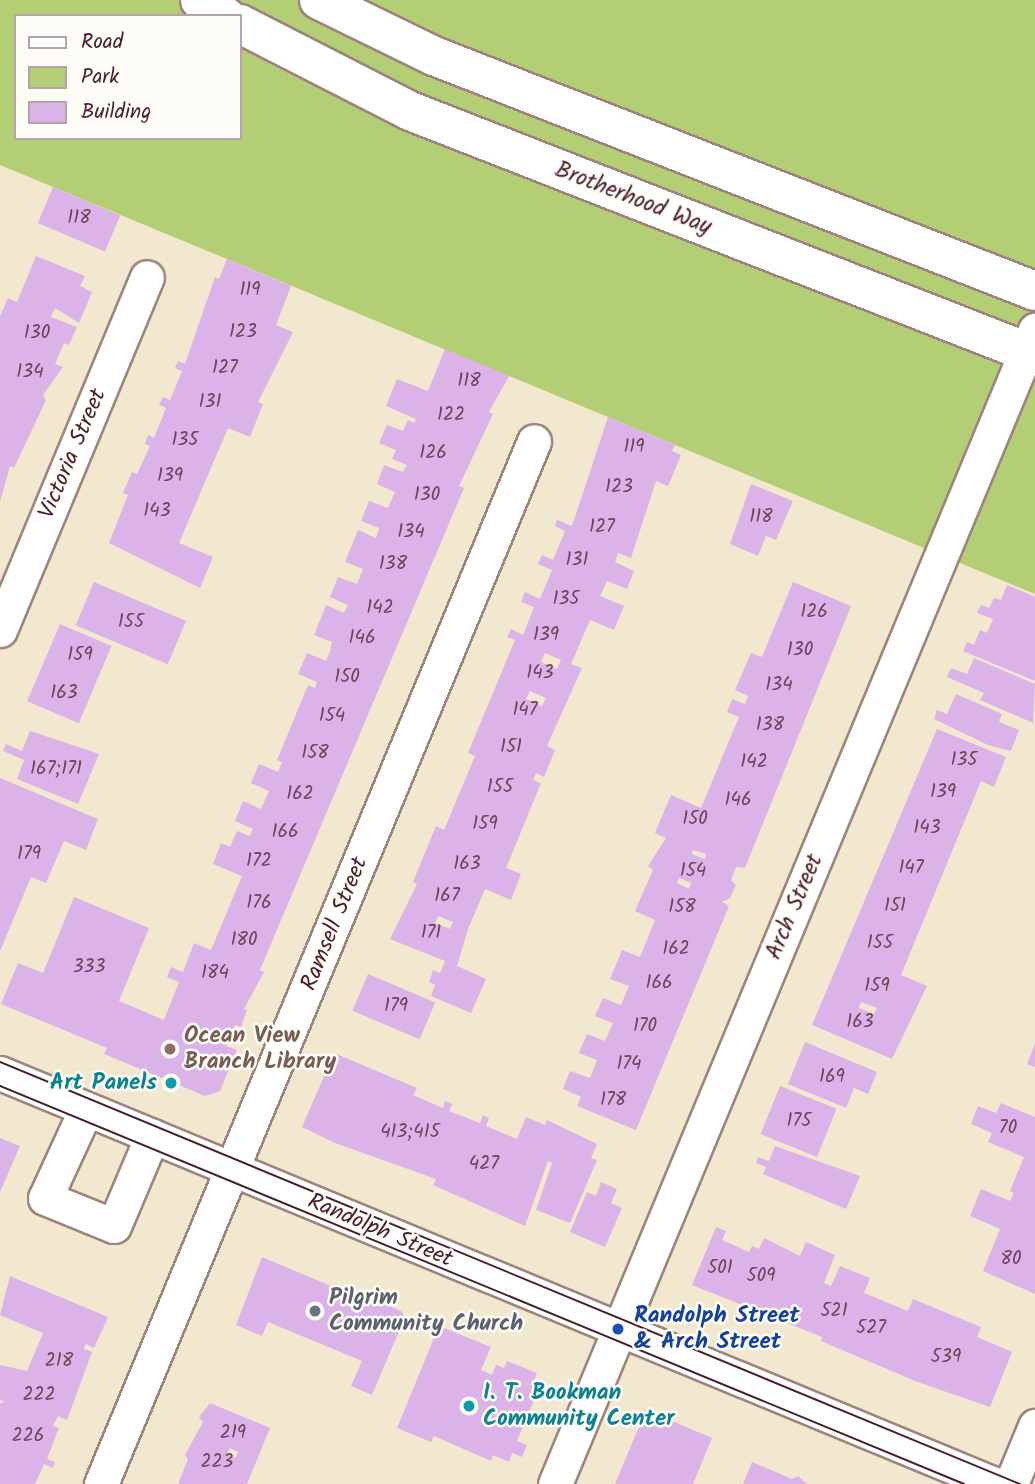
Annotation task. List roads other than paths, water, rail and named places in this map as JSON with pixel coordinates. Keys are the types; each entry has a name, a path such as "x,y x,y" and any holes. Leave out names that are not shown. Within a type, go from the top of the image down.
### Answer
{"main road":[{"path":"200,0 222,14"},
{"path":"319,0 434,56 1035,291"},
{"name":"Brotherhood Way","path":"242,25 410,111 1032,345"}],"street":[{"name":"Victoria Street","path":"0,630 147,277"},
{"name":"Arch Street","path":"555,1484 1032,345"},
{"name":"Ramsell Street","path":"101,1484 534,441"},
{"name":"Randolph Street","path":"0,1073 994,1484"},
{"path":"86,1109 45,1198 114,1226 152,1136"},
{"path":"1011,1484 1035,1426"}],"tram line":[{"path":"0,1062 1020,1484"},
{"path":"0,1086 964,1484"}],"place":[{"name":"Ocean View Branch Library","path":"170,1049"},
{"name":"Art Panels","path":"171,1083"},
{"name":"Pilgrim Community Church","path":"315,1311"},
{"name":"Randolph Street & Arch Street","path":"618,1329"},
{"name":"I. T. Bookman Community Center","path":"469,1406"}]}
